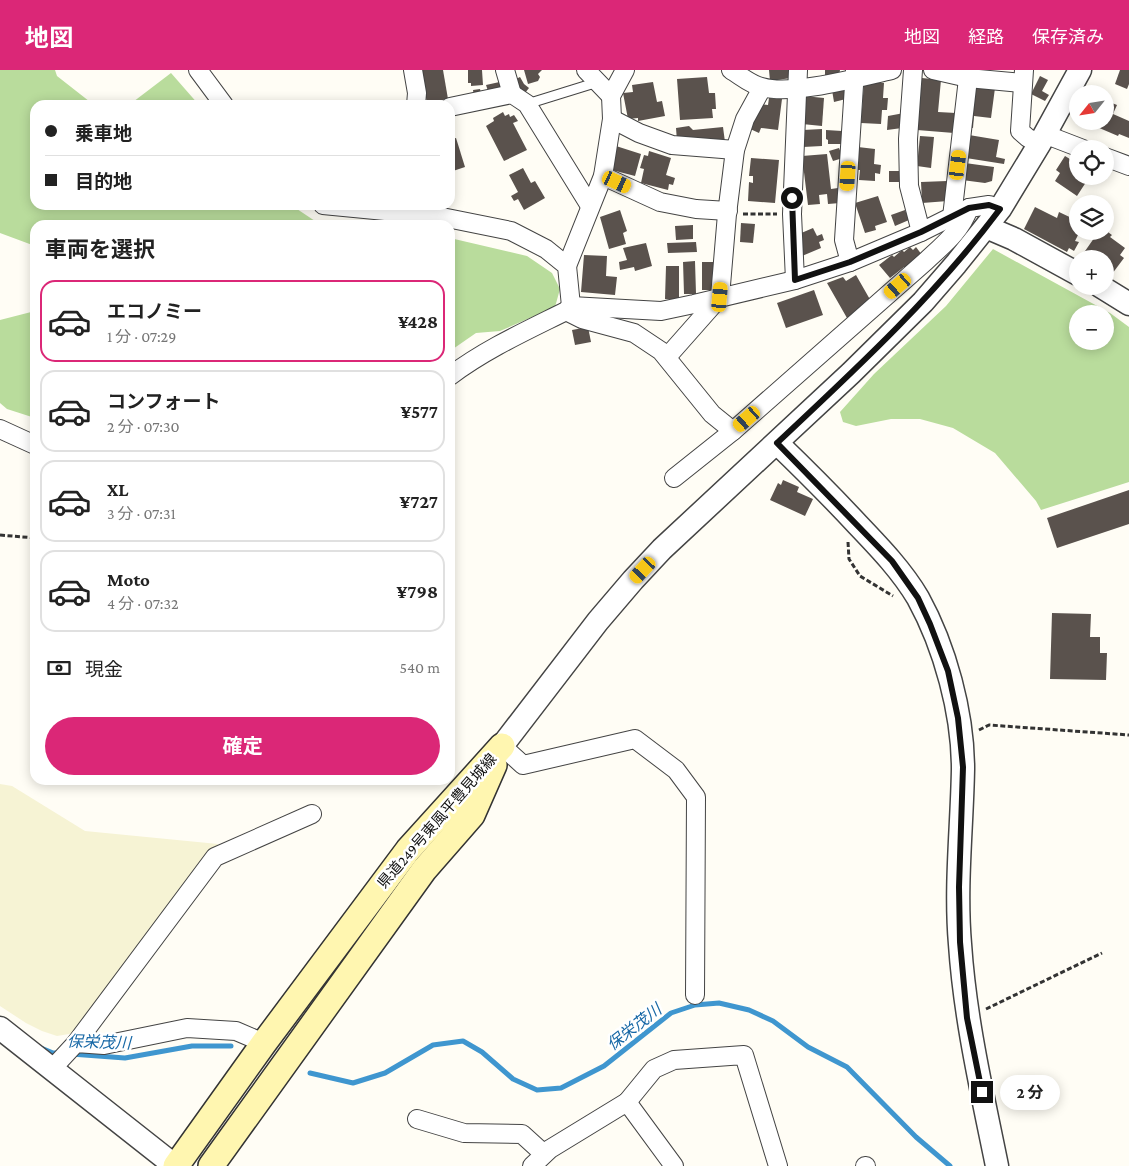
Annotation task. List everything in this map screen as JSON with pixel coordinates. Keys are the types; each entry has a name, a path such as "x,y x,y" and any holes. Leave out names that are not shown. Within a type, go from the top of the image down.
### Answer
{"main road":[{"name":"県道249号東風平豊見城線","path":"175,1166 408,850 502,746"},
{"name":"県道249号東風平豊見城線","path":"210,1166 424,870 472,815 502,746"}],"street":[{"path":"198,70 220,100"},
{"path":"413,70 416,100"},
{"path":"505,70 512,94 527,104 590,206"},
{"path":"625,70 611,96 612,120 603,176 567,266 569,309 582,319 634,333 661,351 712,414 733,431"},
{"path":"731,70 757,81 785,89 797,88 855,74 892,70"},
{"path":"795,280 792,214 798,70"},
{"path":"914,70 908,139 909,186 921,232"},
{"path":"933,70 969,74 1023,76 1020,131 1028,138 1042,139 1069,146"},
{"path":"695,995 696,797 676,770 635,739 523,765 502,746 598,621 633,580 695,517 777,443 923,302 1000,209 1080,70"},
{"path":"850,262 844,240 855,74"},
{"path":"952,217 969,74"},
{"path":"592,76 611,96"},
{"path":"667,357 720,297 727,213 735,150 757,81"},
{"path":"455,106 512,94"},
{"path":"612,120 639,133 672,145 735,150"},
{"path":"1114,160 1129,166"},
{"path":"603,176 660,202 696,210 727,213"},
{"path":"455,372 498,344 569,309 661,311 795,280 850,262 921,232 969,208 989,205 1000,209"},
{"path":"674,478 733,431 926,261 955,233 966,217 969,208"},
{"path":"436,210 511,231 546,249 567,266"},
{"path":"986,227 1014,239 1069,269"},
{"path":"1114,295 1129,304"},
{"path":"0,429 30,442"},
{"path":"777,443 892,561 918,598 948,671 958,718 963,767 959,887 960,942 967,1018 997,1166"},
{"path":"52,1070 76,1043 215,857 312,814"},
{"path":"0,1028 175,1166"},
{"path":"76,1043 104,1044 187,1028 236,1031 264,1043"},
{"path":"417,1120 464,1133 522,1134 538,1160 550,1149 627,1102 654,1069 674,1060 744,1055 778,1166"},
{"path":"627,1102 674,1166"}],"lane":[{"path":"527,104 593,85 592,76"}],"path":[{"path":"727,213 792,214"},
{"path":"851,518 847,529 849,559 860,576 901,601 908,603 918,598"},
{"path":"0,535 30,538"},
{"path":"960,738 989,725 1129,735"},
{"path":"967,1018 1102,953"}],"shaded area":[{"path":"0,784 12,786 85,831 218,844 77,1031 69,1034 57,1036 42,1031 0,1006"}],"green space":[{"path":"0,70 55,70 57,76 88,100 30,100 30,210 298,210 314,220 30,220 30,244 0,233"},
{"path":"171,73 195,100 136,100"},
{"path":"455,239 527,256 552,273 560,289 555,307 500,331 476,333 455,348"},
{"path":"993,249 1069,291 1069,295 1077,295 1095,305 1069,305 1069,350 1114,350 1114,316 1129,327 1129,482 1041,510 1036,501 995,453 953,428 920,419 891,419 856,426 843,422 840,412 874,374 946,306"},
{"path":"30,312 30,416 7,409 0,403 0,320"}],"building":[{"path":"421,70 443,70 448,99 426,100"},
{"path":"468,70 482,70 483,85 471,86 471,83 468,83"},
{"path":"524,70 542,70 538,74 540,77 538,81 528,84"},
{"path":"769,70 790,70 791,78 770,81"},
{"path":"825,70 840,70 839,75 825,77"},
{"path":"1120,70 1129,70 1127,89 1115,84"},
{"path":"1040,76 1048,80 1042,91 1049,95 1045,101 1031,94"},
{"path":"520,77 529,88 525,93 514,80"},
{"path":"707,77 709,93 715,93 716,109 712,109 713,118 680,120 677,79"},
{"path":"922,78 941,80 938,112 956,113 954,133 917,130"},
{"path":"504,81 506,90 474,97 473,90 480,89 481,93 488,91 486,85"},
{"path":"653,82 657,102 662,101 665,116 638,121 638,118 628,119 623,93 633,92 632,85"},
{"path":"864,82 884,83 883,98 888,98 887,110 882,110 881,124 861,123"},
{"path":"974,85 995,88 991,118 974,116 973,128 967,127"},
{"path":"843,87 846,99 834,102 832,90"},
{"path":"804,96 824,98 822,126 802,124"},
{"path":"769,98 782,99 778,130 761,128 759,133 748,128 759,104 768,105"},
{"path":"503,112 505,116 509,114 510,117 514,115 518,121 513,123 527,150 504,161 486,126 494,121 493,118"},
{"path":"904,113 902,128 887,130 888,116"},
{"path":"1114,114 1129,121 1129,138 1119,134 1118,136 1104,130 1114,130"},
{"path":"689,126 693,130 723,127 725,142 677,141 676,128"},
{"path":"822,129 822,146 803,147 803,130"},
{"path":"826,130 842,131 842,144 828,144"},
{"path":"969,135 999,140 996,157 1005,159 1004,164 966,158"},
{"path":"920,136 934,137 931,168 917,166"},
{"path":"455,138 465,167 455,170"},
{"path":"616,146 641,154 635,176 612,170"},
{"path":"858,147 875,149 874,164 881,165 880,174 875,173 875,181 859,180 860,170 856,170"},
{"path":"839,148 843,158 833,161 829,151"},
{"path":"649,151 671,158 666,175 675,178 673,185 669,184 668,190 641,183 644,169 640,168 644,155 648,156"},
{"path":"827,154 831,189 838,188 840,203 828,204 827,194 819,195 820,204 808,205 802,156"},
{"path":"1065,156 1069,158 1069,185 1084,185 1078,195 1055,181 1060,173 1056,170"},
{"path":"751,158 779,160 775,203 748,201 749,182 753,183 753,176 749,176"},
{"path":"965,163 994,167 992,181 985,183 962,180"},
{"path":"523,168 531,183 535,181 545,198 524,210 518,199 514,201 511,196 518,192 509,175"},
{"path":"889,171 903,171 904,182 889,182"},
{"path":"947,181 948,201 922,203 921,182"},
{"path":"878,196 887,222 875,226 876,230 865,233 855,203"},
{"path":"1035,207 1057,218 1059,212 1069,217 1069,240 1079,242 1075,250 1069,248 1067,252 1024,229"},
{"path":"620,210 627,231 623,233 626,244 609,249 600,217"},
{"path":"905,210 909,220 895,226 891,215"},
{"path":"741,223 755,224 753,243 740,242"},
{"path":"693,225 693,239 676,240 675,226"},
{"path":"813,228 817,236 822,234 824,240 819,242 821,248 802,256 797,244 802,242 799,234"},
{"path":"1093,240 1114,240 1125,248 1120,255 1124,258 1114,271 1114,250 1086,250"},
{"path":"696,242 697,252 668,253 667,243"},
{"path":"646,243 652,266 635,271 634,267 620,270 619,262 627,260 623,248"},
{"path":"910,247 913,250 916,247 922,255 906,269 904,267 890,278 879,265 892,255 894,257 902,250 904,252"},
{"path":"584,255 607,256 606,276 617,277 615,295 581,292"},
{"path":"695,261 696,294 684,294 683,262"},
{"path":"702,262 715,262 715,290 702,290"},
{"path":"666,266 679,266 679,300 665,299"},
{"path":"856,275 872,303 847,318 827,283 843,277 846,281"},
{"path":"814,290 823,315 786,328 777,303"},
{"path":"588,327 591,342 575,345 572,330"},
{"path":"783,480 799,487 797,492 813,499 805,516 770,500 778,483 781,485"},
{"path":"1129,490 1129,524 1057,548 1047,518"},
{"path":"1052,613 1091,614 1090,637 1100,637 1100,653 1107,653 1106,680 1050,679"}],"waterway":[{"name":"保栄茂川","path":"310,1073 353,1083 385,1073 433,1045 463,1041 482,1052 513,1079 537,1090 561,1088 604,1066 671,1013 695,1005 719,1003 749,1010 773,1021 808,1047 847,1067 916,1137 950,1166"},
{"name":"保栄茂川","path":"71,1054 125,1058 192,1046 231,1046"},
{"name":"保栄茂川","path":"41,1048 53,1053 60,1053"}],"route":[{"path":"792,198 795,280 850,262 921,232 969,208 989,205 1000,209 923,302 777,443 892,561 918,598 948,671 958,718 963,767 959,887 960,942 967,1018 982,1092"}]}
